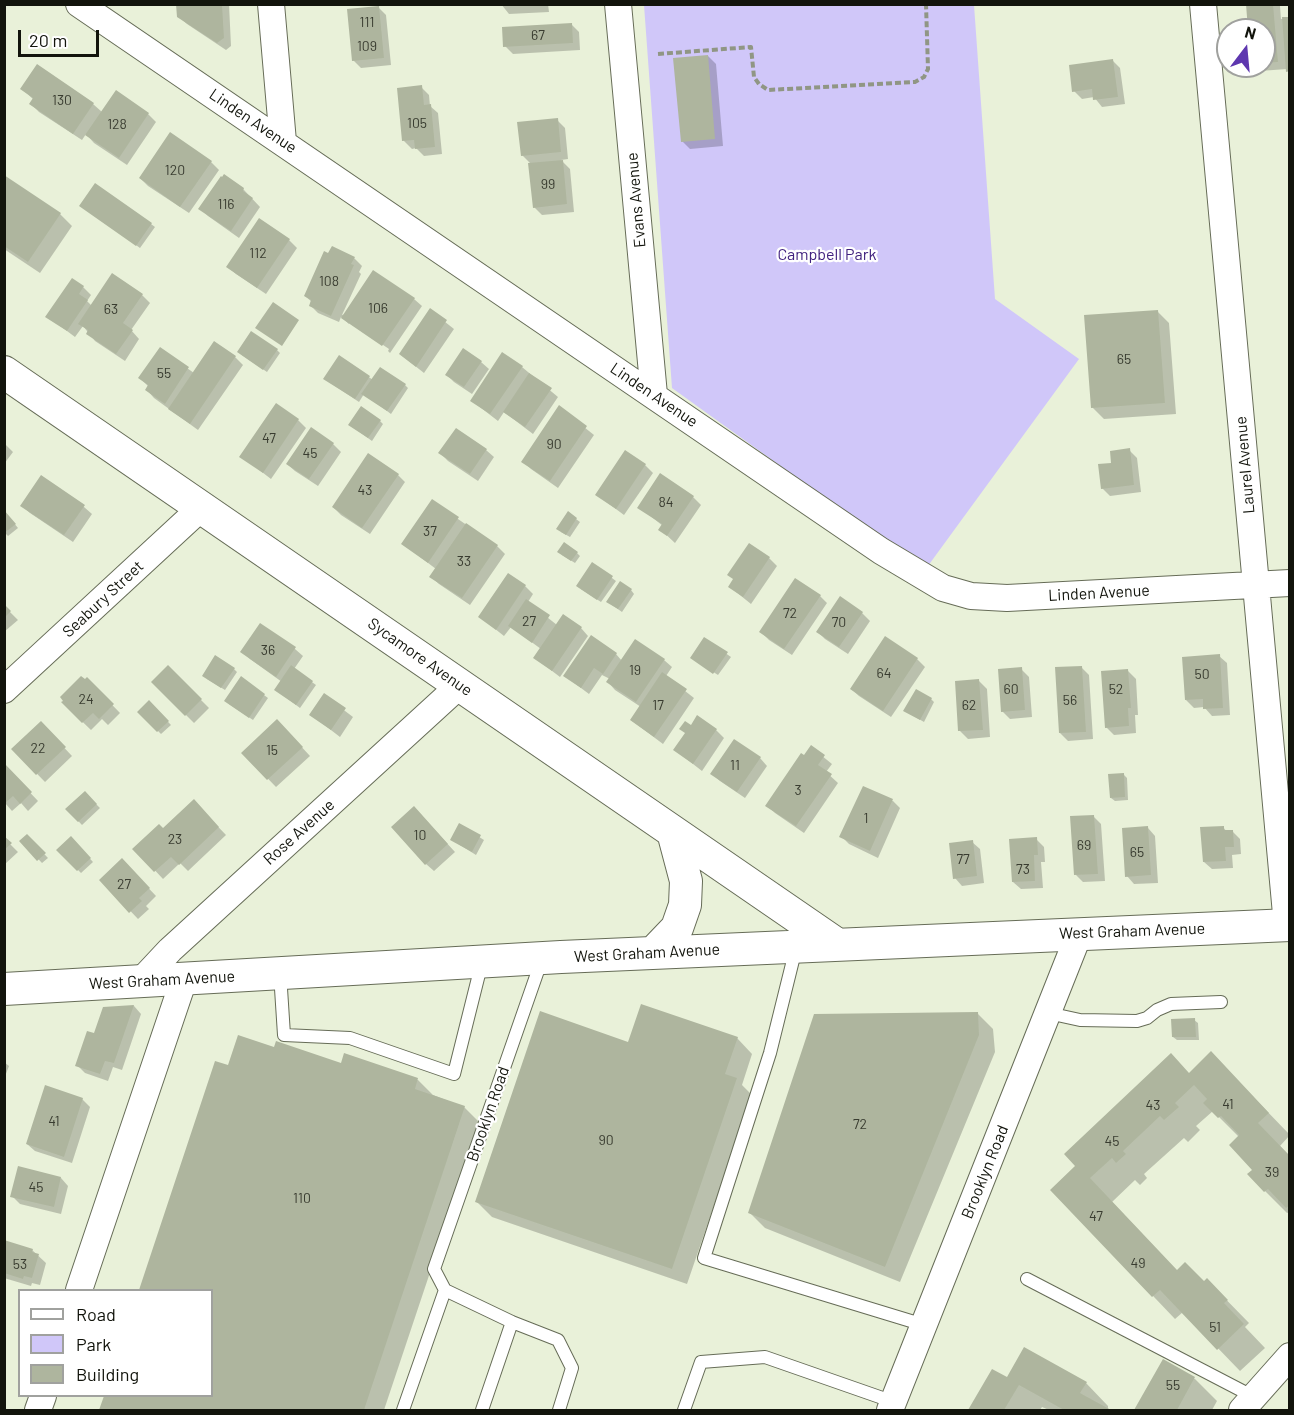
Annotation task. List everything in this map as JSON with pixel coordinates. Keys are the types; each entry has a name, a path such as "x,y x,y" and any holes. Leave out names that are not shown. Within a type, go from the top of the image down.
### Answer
{"street":[{"name":"Linden Avenue","path":"80,4 881,551 943,588 971,596 1007,598 1290,583"},
{"path":"272,4 283,142"},
{"name":"Evans Avenue","path":"618,4 654,395"},
{"name":"Laurel Avenue","path":"1203,4 1288,925"},
{"name":"Sycamore Avenue","path":"4,372 835,944"},
{"name":"Seabury Street","path":"4,690 202,507"},
{"name":"Rose Avenue","path":"141,981 170,950 460,685"},
{"path":"654,952 677,928 685,905 686,881 672,832"},
{"name":"West Graham Avenue","path":"4,988 796,945 1288,925"},
{"name":"Brooklyn Road","path":"892,1406 1079,934"},
{"path":"79,1289 184,979"},
{"path":"1248,1404 1290,1356"}],"lane":[{"path":"796,945 770,1053 704,1258 924,1324"},
{"name":"Brooklyn Road","path":"445,1290 434,1269 542,958"},
{"path":"280,973 284,1035 350,1038 454,1074 482,961"},
{"path":"1048,1013 1080,1020 1137,1021 1171,1004 1221,1002"},
{"path":"1027,1279 1248,1404"},
{"path":"402,1410 445,1290 512,1322 558,1340 572,1368 559,1410"},
{"path":"482,1410 512,1322"},
{"path":"684,1410 701,1362 765,1357 892,1406"}],"path":[{"path":"658,54 751,47 754,77 768,90 915,82 924,77 928,69 926,4"}],"green space":[{"name":"Campbell Park","path":"644,5 974,5 995,299 1079,359 925,570 672,388"}],"building":[{"path":"176,4 222,4 224,38 217,43 177,17"},
{"path":"1246,4 1273,4 1274,18 1247,18"},
{"path":"379,6 384,58 352,61 347,9"},
{"path":"1282,17 1290,17 1290,71 1286,72"},
{"path":"572,23 573,43 503,47 502,27"},
{"path":"1276,39 1278,62 1276,62"},
{"path":"708,55 715,139 681,142 673,58"},
{"path":"1113,59 1118,97 1093,100 1092,89 1072,92 1069,65"},
{"path":"37,64 94,103 73,134 29,104 33,98 20,89"},
{"path":"422,85 424,105 431,104 435,147 415,149 414,140 402,141 397,88"},
{"path":"116,90 149,113 119,158 85,135"},
{"path":"558,118 561,152 521,156 517,122"},
{"path":"170,132 212,161 180,207 139,178"},
{"path":"563,160 567,204 533,208 528,163"},
{"path":"224,174 244,188 243,191 253,198 231,231 198,209"},
{"path":"4,175 61,213 28,262 4,246"},
{"path":"95,183 152,223 136,246 79,206"},
{"path":"259,218 290,239 257,288 226,267"},
{"path":"332,246 355,257 351,264 354,265 331,316 309,306 311,300 304,296 324,251 328,253"},
{"path":"373,270 415,298 382,346 341,318"},
{"path":"112,273 143,294 123,323 133,330 116,354 86,334 88,330 78,324"},
{"path":"72,278 84,286 79,294 88,300 67,331 45,317"},
{"path":"273,302 299,320 282,346 255,328"},
{"path":"430,308 447,320 416,367 399,354"},
{"path":"1158,310 1165,403 1091,408 1084,315"},
{"path":"251,331 278,349 263,370 237,352"},
{"path":"214,341 236,356 190,424 168,409"},
{"path":"160,347 189,367 165,404 145,390 148,385 138,378"},
{"path":"463,348 482,361 464,387 445,375"},
{"path":"502,352 523,366 490,414 470,401"},
{"path":"339,355 370,376 355,399 323,379"},
{"path":"380,367 406,384 387,411 361,394"},
{"path":"529,373 552,388 525,427 503,412"},
{"path":"276,403 299,419 263,473 239,457"},
{"path":"559,405 587,426 550,481 521,462"},
{"path":"361,406 381,420 368,438 348,425"},
{"path":"311,427 334,443 309,479 286,464"},
{"path":"456,428 487,449 470,474 438,453"},
{"path":"1130,448 1134,485 1101,489 1098,464 1111,463 1110,451"},
{"path":"625,450 646,464 616,509 595,495"},
{"path":"368,453 399,474 362,528 332,507"},
{"path":"660,473 694,496 667,536 658,530 662,524 637,508"},
{"path":"41,475 85,505 64,535 20,506"},
{"path":"432,499 459,517 428,563 401,544"},
{"path":"4,510 16,524 4,533"},
{"path":"568,511 577,518 566,535 556,529"},
{"path":"466,523 498,545 462,598 429,577"},
{"path":"564,542 578,552 571,561 557,552"},
{"path":"749,543 770,557 743,597 728,587 733,579 727,575"},
{"path":"592,562 613,576 597,600 576,586"},
{"path":"508,573 526,585 496,630 478,617"},
{"path":"795,578 821,595 784,649 759,632"},
{"path":"620,581 632,589 618,609 606,602"},
{"path":"840,596 863,612 839,647 816,632"},
{"path":"526,599 550,615 532,643 508,626"},
{"path":"4,604 11,611 4,618"},
{"path":"563,614 582,627 552,671 533,658"},
{"path":"260,623 296,647 276,677 240,652"},
{"path":"591,635 617,653 603,674 594,668 581,688 563,676"},
{"path":"885,636 918,658 883,711 850,689"},
{"path":"704,637 728,652 713,674 690,658"},
{"path":"635,639 665,659 636,702 606,682"},
{"path":"1220,654 1223,708 1203,709 1203,699 1185,700 1182,657"},
{"path":"215,655 235,668 221,688 202,676"},
{"path":"168,665 202,699 185,716 151,682"},
{"path":"291,665 313,681 296,705 274,690"},
{"path":"1082,666 1086,732 1059,733 1055,667"},
{"path":"1022,667 1025,710 1001,712 998,669"},
{"path":"1128,669 1131,708 1128,708 1129,726 1105,728 1101,671"},
{"path":"662,672 687,689 654,737 630,720"},
{"path":"81,676 85,679 87,677 114,704 99,719 93,713 82,723 61,702 63,701 60,697"},
{"path":"241,676 265,694 249,718 224,701"},
{"path":"979,679 983,730 958,731 955,681"},
{"path":"916,689 932,698 920,720 903,711"},
{"path":"324,693 346,708 331,730 309,715"},
{"path":"149,700 169,721 157,732 137,712"},
{"path":"697,715 717,729 693,764 673,750 685,733 679,729 685,721 691,725"},
{"path":"277,719 303,747 267,780 241,753"},
{"path":"41,721 66,747 36,775 11,749"},
{"path":"734,739 761,757 737,792 710,774"},
{"path":"811,745 825,755 818,765 832,774 796,826 765,806 801,753 804,755"},
{"path":"4,763 32,792 20,804 13,796 4,804"},
{"path":"1124,773 1125,797 1110,798 1108,774"},
{"path":"863,786 893,799 870,851 839,837"},
{"path":"85,791 97,804 78,822 65,809"},
{"path":"194,799 219,827 179,865 171,857 154,872 132,849 159,824 163,828"},
{"path":"414,806 448,844 425,865 391,827"},
{"path":"1094,815 1098,874 1074,875 1070,816"},
{"path":"459,823 481,835 472,852 450,840"},
{"path":"1148,826 1151,875 1125,877 1122,828"},
{"path":"1224,826 1224,830 1233,830 1234,847 1225,847 1226,861 1203,862 1200,827"},
{"path":"27,834 46,853 37,861 19,841"},
{"path":"4,836 12,843 4,850"},
{"path":"71,836 91,858 77,871 56,850"},
{"path":"1037,837 1038,855 1034,855 1035,881 1012,882 1009,839"},
{"path":"973,840 977,876 953,879 949,843"},
{"path":"122,858 150,888 139,898 142,901 129,913 99,880"},
{"path":"641,1004 738,1037 725,1074 737,1078 672,1269 475,1202 540,1011 628,1042"},
{"path":"134,1005 114,1063 105,1061 100,1074 75,1066 87,1031 94,1033 103,1007"},
{"path":"978,1012 979,1035 885,1267 748,1213 814,1014"},
{"path":"1195,1018 1196,1037 1172,1037 1171,1019"},
{"path":"238,1035 274,1047 276,1041 341,1063 344,1053 418,1078 415,1089 465,1106 364,1410 99,1410 104,1397 213,1397 213,1289 139,1289 215,1061 228,1065"},
{"path":"1211,1051 1269,1113 1258,1123 1290,1156 1290,1205 1286,1208 1268,1189 1264,1192 1247,1174 1252,1170 1229,1145 1239,1135 1221,1116 1218,1118 1203,1103 1207,1099 1194,1085 1175,1103 1179,1107 1164,1120 1160,1116 1123,1151 1126,1154 1116,1163 1112,1158 1090,1178 1177,1270 1185,1262 1204,1281 1207,1278 1228,1300 1224,1303 1244,1324 1217,1350 1160,1290 1152,1297 1050,1190 1075,1166 1064,1154 1171,1053 1189,1073"},
{"path":"45,1085 83,1098 64,1157 26,1144"},
{"path":"18,1166 61,1177 54,1207 10,1197"},
{"path":"4,1240 33,1249 32,1252 39,1254 32,1278 24,1276 23,1279 4,1273"},
{"path":"1024,1347 1087,1382 1080,1393 1111,1410 1064,1410 1019,1385 1004,1410 968,1410 992,1369 1007,1377"},
{"path":"1163,1359 1195,1377 1177,1410 1134,1410"}]}
